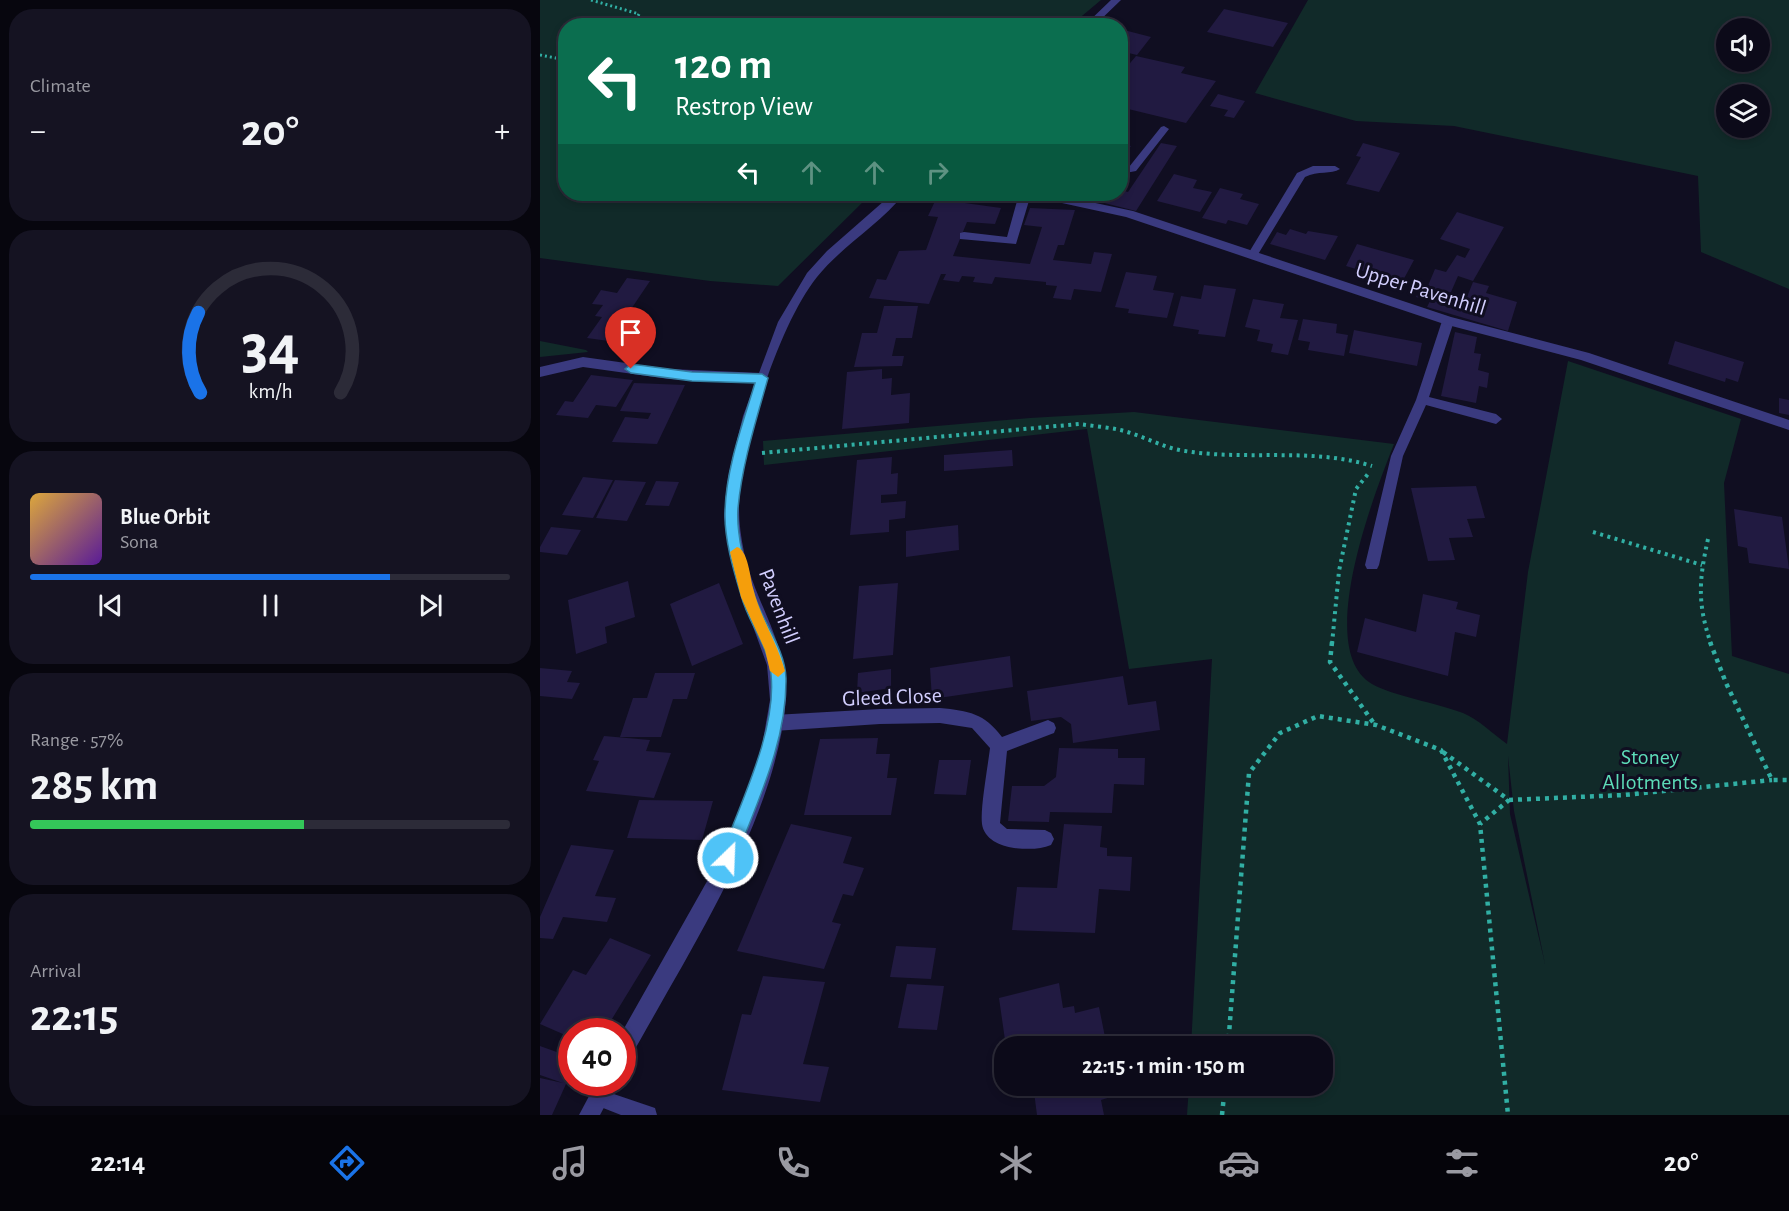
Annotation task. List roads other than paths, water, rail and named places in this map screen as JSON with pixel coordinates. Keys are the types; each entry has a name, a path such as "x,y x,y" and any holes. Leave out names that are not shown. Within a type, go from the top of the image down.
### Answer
{"street":[{"path":"1097,18 1116,0"},
{"name":"Pavenhill","path":"636,1027 737,840 769,750 779,675 772,650 748,597 733,534 732,502 741,455 762,378 795,300 811,276 891,201"},
{"path":"964,236 1012,241 1023,201"},
{"name":"Upper Pavenhill","path":"1070,201 1129,214 1448,321 1584,356 1789,425"},
{"path":"540,372 583,362 669,374 762,378"},
{"name":"Gleed Close","path":"774,723 952,716 976,722 999,746"},
{"path":"1045,840 1000,838 994,833 992,824 999,746 1048,728"}],"lane":[{"path":"1128,170 1132,169 1164,129"},
{"path":"1253,254 1301,176 1313,169 1335,169"},
{"path":"1372,565 1397,456 1422,400 1448,321"},
{"path":"1422,400 1496,419"},
{"path":"598,1099 648,1115"}],"park label":[{"name":"Stoney Allotments","path":"1650,768"}]}
